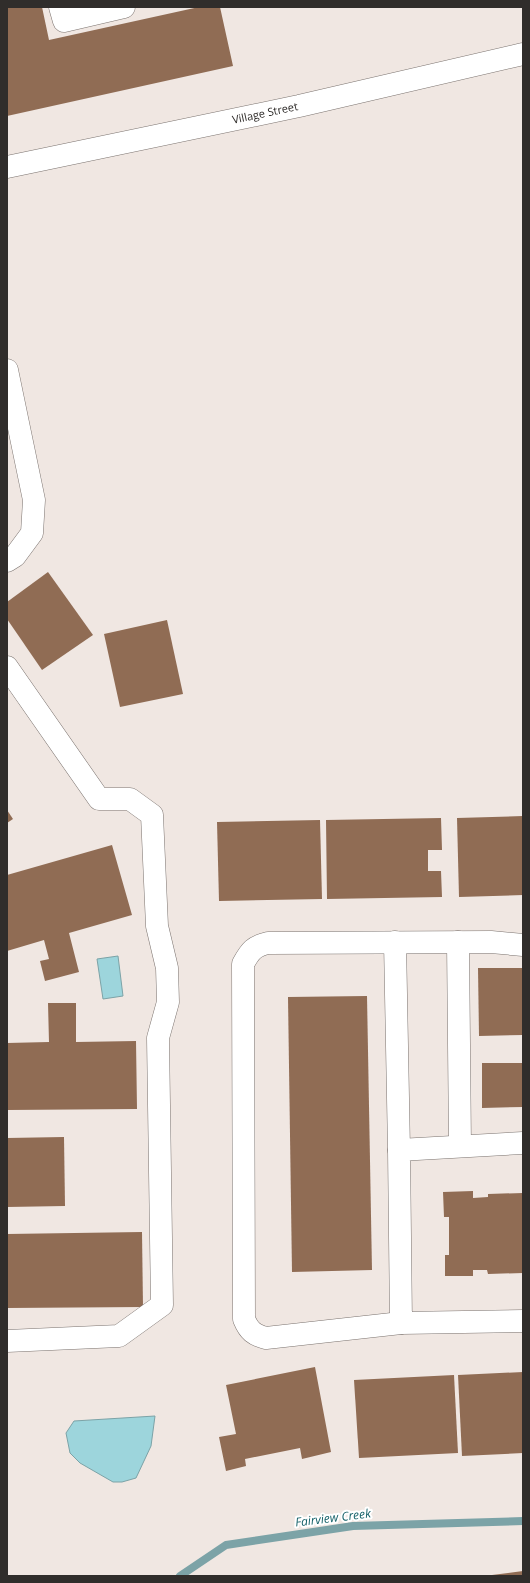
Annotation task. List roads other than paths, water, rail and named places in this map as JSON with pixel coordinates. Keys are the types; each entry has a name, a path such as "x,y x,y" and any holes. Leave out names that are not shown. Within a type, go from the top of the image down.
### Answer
{"street":[{"path":"60,7 64,21 114,8"},
{"name":"Village Street","path":"7,167 299,106 523,54"},
{"path":"7,370 11,410 34,500 32,533 15,556 7,561"},
{"path":"7,667 99,799 130,799 152,815 157,926 167,968 168,1002 158,1038 162,1305 119,1336 7,1340"},
{"path":"395,942 401,1323"},
{"path":"458,942 460,1146"},
{"path":"523,945 491,942 268,943 257,945 250,952 243,964 244,1319 248,1329 258,1336 266,1338 401,1323 523,1321"},
{"path":"398,1150 523,1143"}],"water":[{"path":"118,956 123,996 103,999 97,959"},
{"path":"155,1416 151,1446 136,1478 122,1482 113,1482 80,1463 70,1453 66,1433 74,1421"}],"waterway":[{"name":"Fairview Creek","path":"180,1576 226,1545 353,1526 523,1521"}]}
